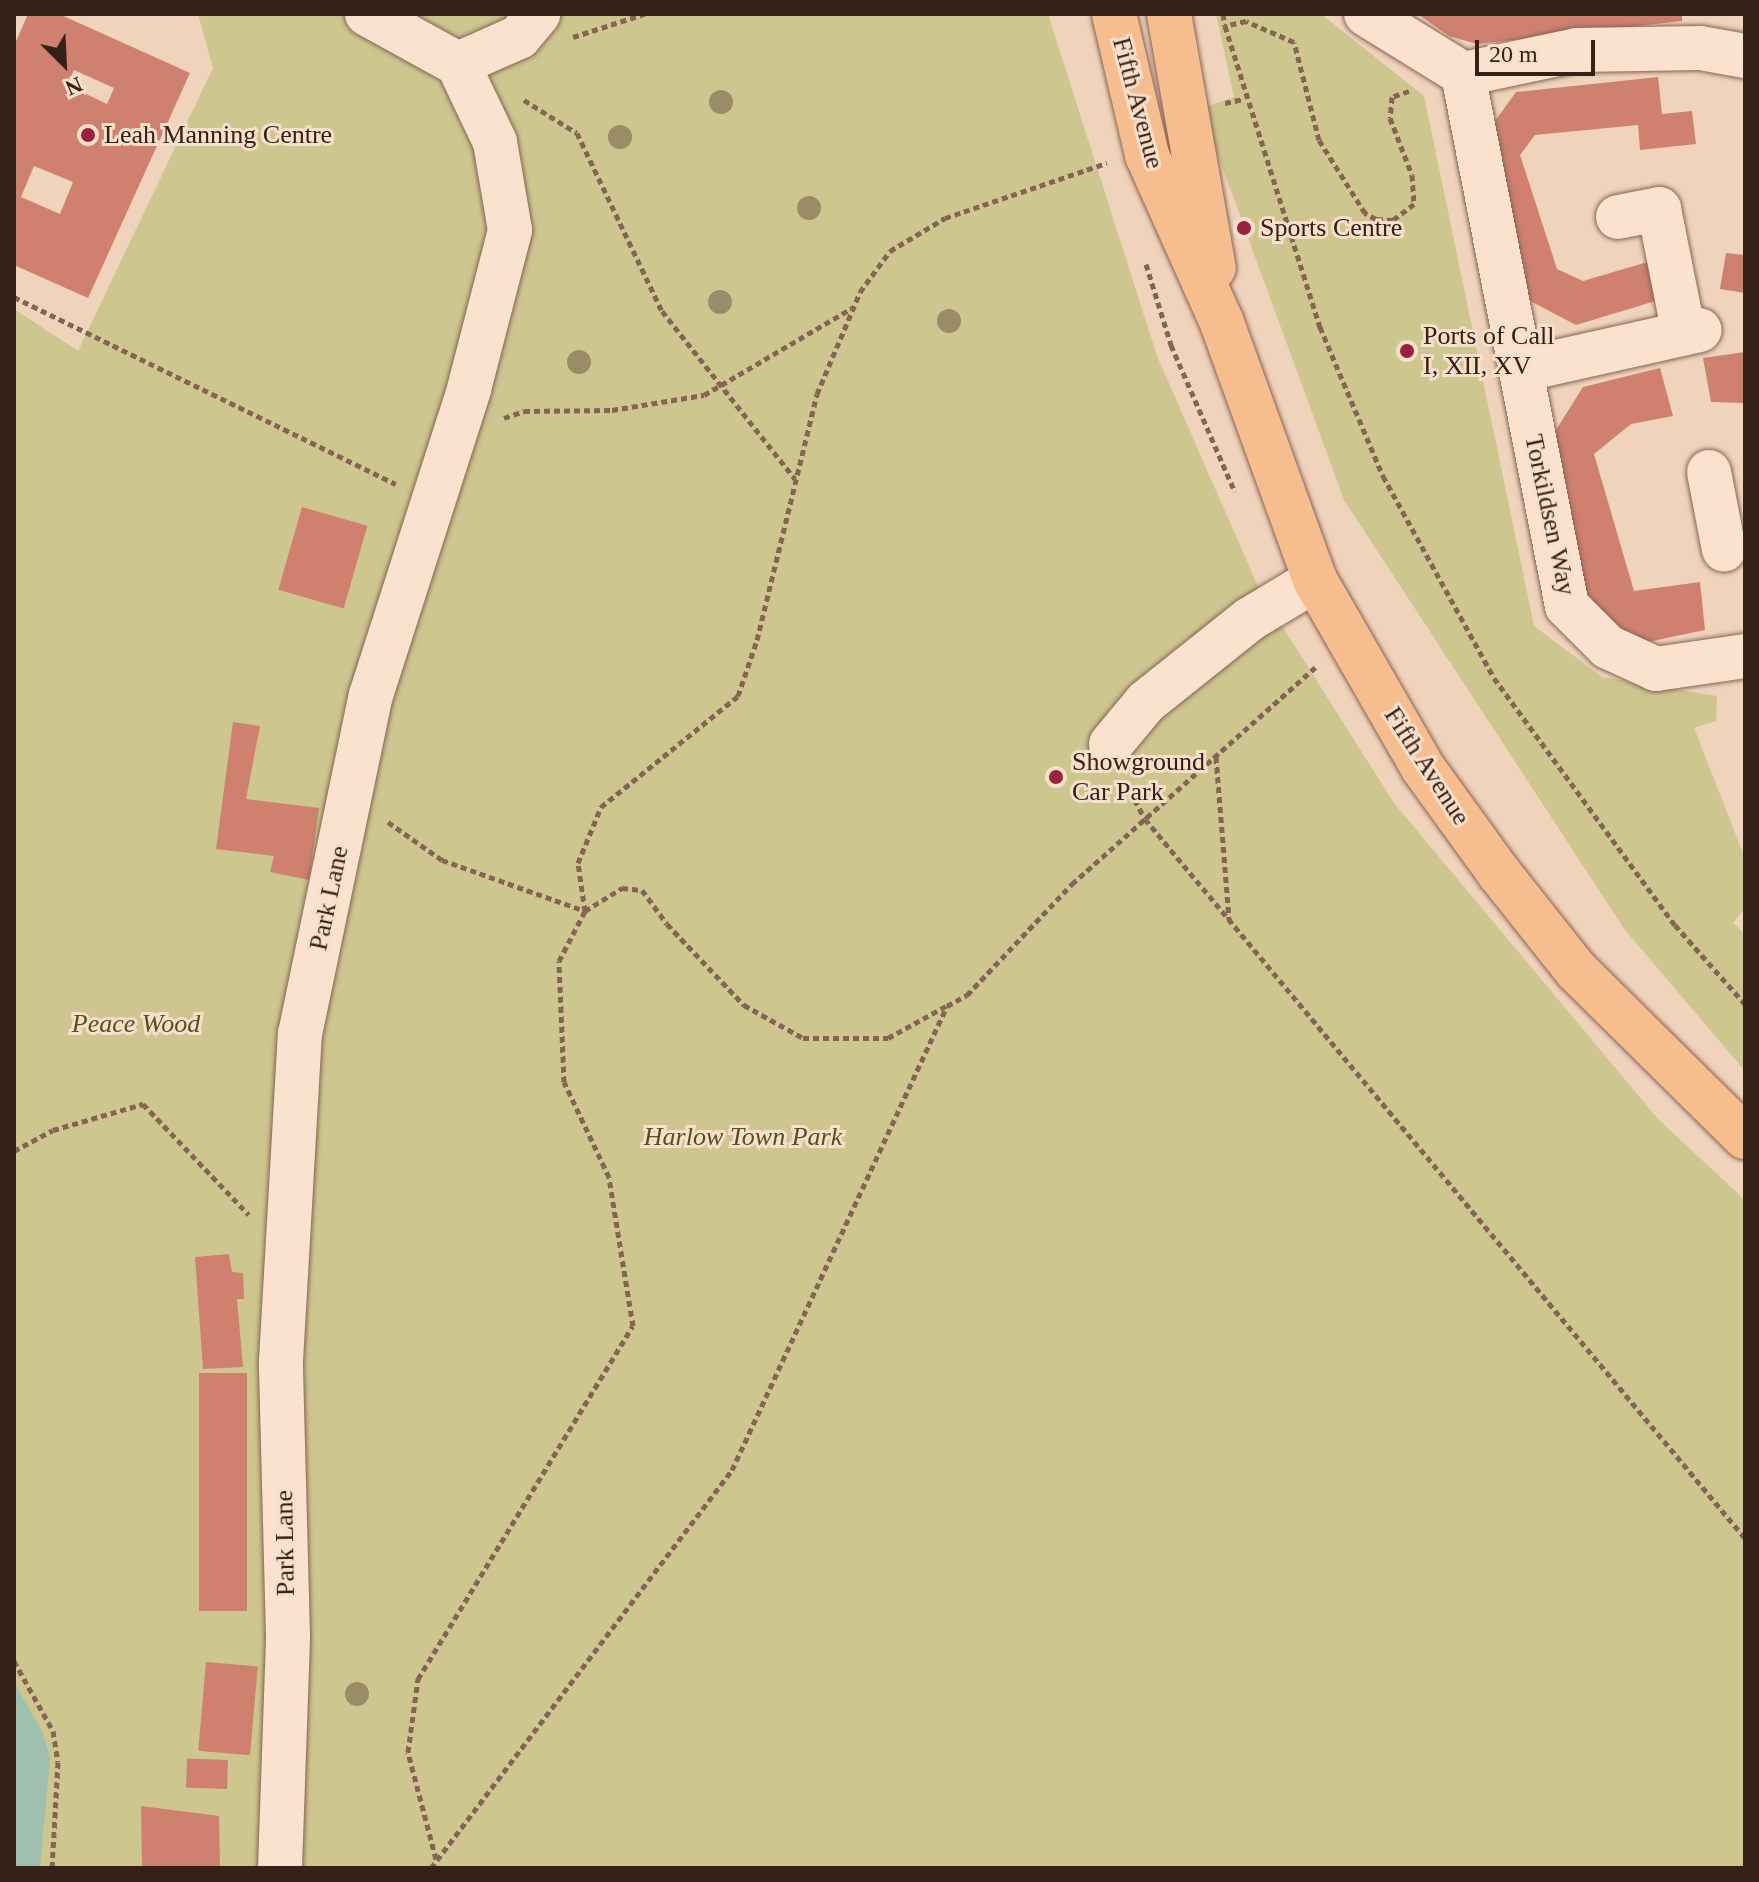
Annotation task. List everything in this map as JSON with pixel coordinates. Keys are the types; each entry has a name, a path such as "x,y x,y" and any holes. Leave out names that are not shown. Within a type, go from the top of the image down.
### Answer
{"main road":[{"name":"Fifth Avenue","path":"1114,14 1147,155 1222,323 1315,580 1423,768 1499,873 1576,970 1745,1137"},
{"name":"Fifth Avenue","path":"1169,14 1222,323"}],"street":[{"path":"367,14 464,80 519,37 538,14"},
{"path":"1366,14 1463,74 1577,50 1700,31 1745,56"},
{"name":"Torkildsen Way","path":"1463,74 1567,606 1608,647 1656,669 1742,665"},
{"name":"Park Lane","path":"280,1868 288,1636 281,1361 300,1034 371,695 454,436 510,230 495,142 464,80"},
{"path":"1521,370 1692,332 1659,209 1618,217"},
{"path":"1723,491 1724,550"},
{"path":"1111,744 1146,702 1250,619 1315,580"}],"path":[{"path":"1223,14 1320,327 1383,476 1494,678 1675,925 1745,1004"},
{"path":"1225,26 1246,21 1294,42 1319,140 1365,213 1376,219 1393,220 1414,204 1412,175 1390,118 1392,97 1463,74"},
{"path":"464,80 512,93 577,133 662,311 796,480"},
{"path":"585,911 578,863 601,807 738,696 757,640 817,394 854,308 890,251 945,218 1114,161"},
{"path":"14,297 433,502"},
{"path":"454,436 524,411 612,410 704,395 854,308"},
{"path":"436,1859 408,1752 418,1679 633,1326 609,1177 564,1082 559,961 585,911 622,888 642,890 667,924 744,1005 803,1038 888,1038 967,995 1072,884 1321,663"},
{"path":"1111,744 1117,768 1145,819 1745,1538"},
{"path":"1216,756 1229,920"},
{"path":"353,781 388,822 442,860 585,911"},
{"path":"431,1868 732,1470 947,1006"},
{"path":"14,1151 53,1130 143,1104 287,1254"},
{"path":"14,1661 53,1731 58,1762 52,1868"}],"green space":[{"name":"Harlow Town Park","path":"198,14 1048,14 1157,356 1260,591 1394,803 1658,1119 1745,1200 1745,1868 14,1868 14,309 78,351 213,68"},
{"path":"1216,14 1321,14 1424,96 1534,626 1602,677 1717,696 1716,721 1694,728 1745,858 1745,908 1733,923 1745,934 1745,1071 1625,930 1344,500 1201,109 1234,97"}],"shaded area":[{"path":"14,1682 43,1733 50,1758 40,1868 14,1868"}],"building":[{"name":"Leah Manning Centre","path":"28,14 59,14 190,73 88,298 14,265 14,46","holes":["74,70 114,88 107,104 67,85","34,166 73,182 60,214 21,197"]},
{"path":"1418,14 1682,14 1682,21 1477,44 1449,36"},
{"path":"1658,77 1662,114 1692,111 1696,144 1640,150 1638,125 1535,135 1520,155 1557,269 1583,281 1661,258 1672,296 1576,325 1517,294 1479,143 1516,92"},
{"path":"1726,253 1745,255 1745,293 1720,289"},
{"path":"1745,352 1745,403 1711,402 1703,358"},
{"path":"1660,368 1673,416 1631,424 1594,454 1634,591 1700,582 1705,630 1638,644 1584,603 1539,457 1583,387"},
{"path":"302,507 367,526 344,608 278,590"},
{"path":"233,722 260,726 246,799 319,808 309,880 270,872 274,856 216,849"},
{"path":"229,1254 232,1272 243,1273 244,1299 237,1299 243,1367 203,1369 195,1257"},
{"path":"199,1373 247,1373 247,1611 199,1611"},
{"path":"206,1662 258,1667 250,1755 198,1751"},
{"path":"187,1759 228,1760 227,1789 186,1788"},
{"path":"141,1806 219,1816 220,1868 142,1868"}],"place":[{"name":"Leah Manning Centre","path":"88,135"},
{"name":"Sports Centre","path":"1244,228"},
{"name":"Ports of Call I, XII, XV","path":"1407,351"},
{"name":"Showground Car Park","path":"1056,777"}],"park label":[{"name":"Peace Wood","path":"136,1024"}]}
